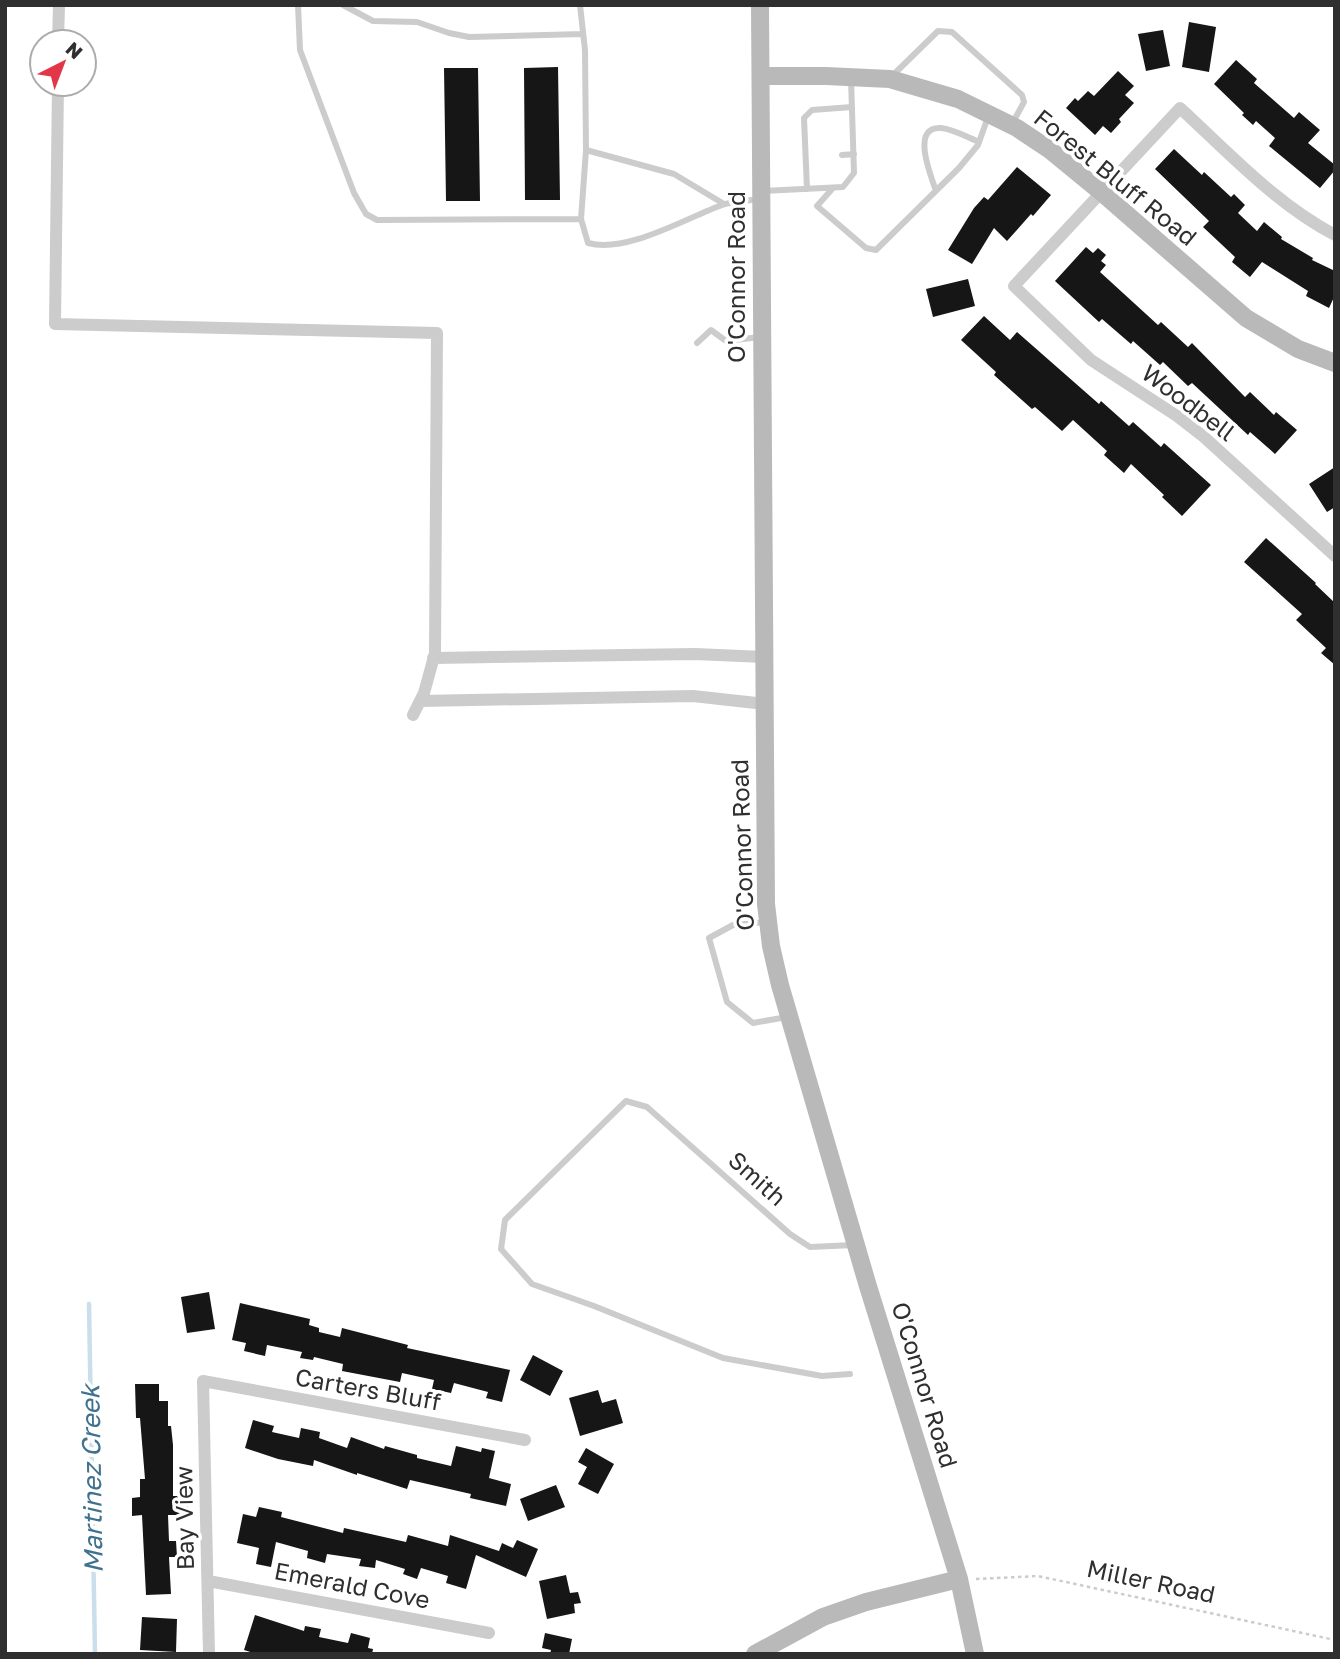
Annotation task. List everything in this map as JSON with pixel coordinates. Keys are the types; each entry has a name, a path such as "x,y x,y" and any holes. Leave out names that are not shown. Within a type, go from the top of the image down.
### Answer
{"main road":[{"name":"O'Connor Road","path":"760,5 766,904 771,946 789,1017 856,1245 958,1579 975,1654"},
{"name":"Forest Bluff Road","path":"761,76 890,79 958,99 1012,125 1050,150 1100,191 1246,317 1298,349 1335,363"},
{"path":"755,1654 823,1617 866,1602 958,1579"}],"street":[{"path":"58,28 59,5"},
{"path":"58,98 54,324 437,333 436,594 433,658 413,715"},
{"path":"1100,191 1180,108 1273,193 1307,220 1335,234"},
{"name":"Woodbell","path":"1100,191 1014,286 1091,360 1177,416 1204,437 1335,556"},
{"path":"433,658 695,654 764,657"},
{"path":"420,701 693,696 765,704"},
{"name":"Carters Bluff","path":"203,1381 525,1440"},
{"name":"Bay View","path":"203,1381 209,1654"},
{"name":"Emerald Cove","path":"208,1581 489,1633"}],"lane":[{"path":"298,5 300,50 354,193 366,214 377,220 581,219"},
{"path":"343,5 373,20 417,22 469,37 583,34"},
{"path":"579,5 583,34 586,150 581,219 588,243 611,244 659,232 724,204 761,195 843,187 854,173 851,77"},
{"path":"890,79 938,31 952,32 1022,95 1024,102 1012,125"},
{"path":"807,189 804,118 812,110 852,107"},
{"path":"832,188 817,206 866,248 876,250 959,168 979,142 989,114"},
{"path":"936,191 924,143 928,134 933,129 943,128 979,142"},
{"path":"841,131 852,131"},
{"path":"804,132 814,132"},
{"path":"586,150 674,174 724,204"},
{"path":"842,155 853,154"},
{"path":"805,156 814,156"},
{"path":"697,343 711,330 726,341 762,336"},
{"path":"768,922 733,925 709,938 727,1002 753,1023 789,1017"},
{"name":"Smith","path":"850,1374 822,1377 723,1358 532,1284 501,1249 505,1220 626,1101 647,1107 790,1234 810,1247 856,1245"}],"path":[{"name":"Miller Road","path":"958,1579 1038,1576 1335,1640"}],"building":[{"path":"1189,22 1216,27 1209,72 1182,67"},
{"path":"1163,30 1170,66 1146,71 1138,34"},
{"path":"1236,60 1257,79 1254,83 1294,118 1299,112 1320,130 1308,143 1335,165 1335,170 1320,188 1269,146 1275,138 1256,121 1253,125 1214,84"},
{"path":"558,67 560,200 525,200 524,68"},
{"path":"444,68 478,68 480,201 446,201"},
{"path":"1118,71 1134,86 1125,95 1134,103 1119,119 1121,122 1111,133 1103,126 1095,135 1066,108 1075,98 1078,101 1088,91 1094,96"},
{"path":"1174,149 1231,197 1234,194 1245,205 1238,213 1257,231 1264,222 1282,237 1281,239 1313,258 1312,260 1335,271 1335,295 1329,308 1306,296 1308,291 1262,262 1250,277 1232,262 1235,257 1203,227 1209,221 1155,169"},
{"path":"1017,167 1051,195 1007,241 994,228 972,264 948,250 974,208 984,197 988,200"},
{"path":"1086,247 1093,253 1098,248 1106,255 1101,261 1106,265 1100,272 1158,325 1161,322 1188,347 1192,343 1245,397 1250,392 1274,415 1276,412 1297,430 1275,454 1250,432 1248,435 1192,383 1188,386 1163,362 1160,365 1102,319 1099,322 1055,281"},
{"path":"968,279 975,306 933,317 926,289"},
{"path":"984,316 1010,340 1017,332 1099,404 1101,401 1129,426 1133,422 1161,447 1164,443 1211,485 1182,516 1131,464 1124,473 1104,455 1107,451 1073,420 1062,431 1035,407 1032,409 994,375 996,372 961,340"},
{"path":"1335,467 1335,507 1327,512 1309,484"},
{"path":"1266,538 1335,603 1335,665 1321,653 1326,648 1296,620 1302,614 1244,562"},
{"path":"209,1292 215,1329 187,1333 181,1297"},
{"path":"240,1303 310,1319 309,1325 319,1328 319,1332 340,1337 342,1328 408,1345 407,1348 510,1370 502,1402 486,1398 488,1392 454,1383 451,1393 432,1389 434,1380 402,1373 400,1382 342,1371 343,1364 314,1357 313,1360 300,1358 302,1352 267,1345 265,1356 244,1351 246,1343 232,1340"},
{"path":"533,1355 563,1371 550,1396 520,1380"},
{"path":"135,1384 159,1384 159,1401 168,1401 168,1426 171,1426 173,1445 173,1496 188,1496 188,1515 168,1515 169,1541 176,1541 177,1557 169,1557 171,1594 146,1595 142,1515 132,1516 132,1498 140,1497 140,1479 145,1479 140,1418 136,1418"},
{"path":"598,1390 602,1403 616,1399 623,1423 580,1436 569,1398"},
{"path":"253,1420 274,1426 272,1432 299,1438 301,1428 320,1432 319,1438 347,1448 351,1437 384,1449 385,1446 417,1455 417,1458 451,1466 456,1446 481,1452 482,1448 495,1451 489,1478 511,1484 506,1506 470,1498 471,1494 410,1480 407,1489 314,1460 313,1466 278,1459 245,1448"},
{"path":"586,1448 614,1464 598,1494 578,1484 587,1467 578,1462"},
{"path":"556,1485 565,1507 528,1521 520,1499"},
{"path":"259,1507 282,1512 281,1517 343,1533 344,1528 406,1542 408,1535 448,1546 450,1535 499,1551 502,1543 513,1548 517,1540 538,1549 526,1577 476,1555 466,1589 446,1583 448,1576 421,1568 417,1579 403,1574 405,1569 376,1560 375,1568 359,1566 361,1559 327,1554 325,1563 307,1558 308,1551 276,1542 271,1567 256,1564 259,1548 237,1543 243,1514 256,1517"},
{"path":"566,1575 570,1593 578,1592 581,1603 574,1604 575,1613 547,1619 539,1581"},
{"path":"255,1615 304,1631 305,1626 321,1629 319,1637 348,1643 351,1633 370,1638 368,1648 373,1649 372,1654 257,1654 244,1650"},
{"path":"142,1617 177,1619 176,1652 140,1650"},
{"path":"545,1633 572,1639 569,1654 550,1654 551,1650 542,1648"}],"waterway":[{"name":"Martinez Creek","path":"89,1304 95,1654"}]}
